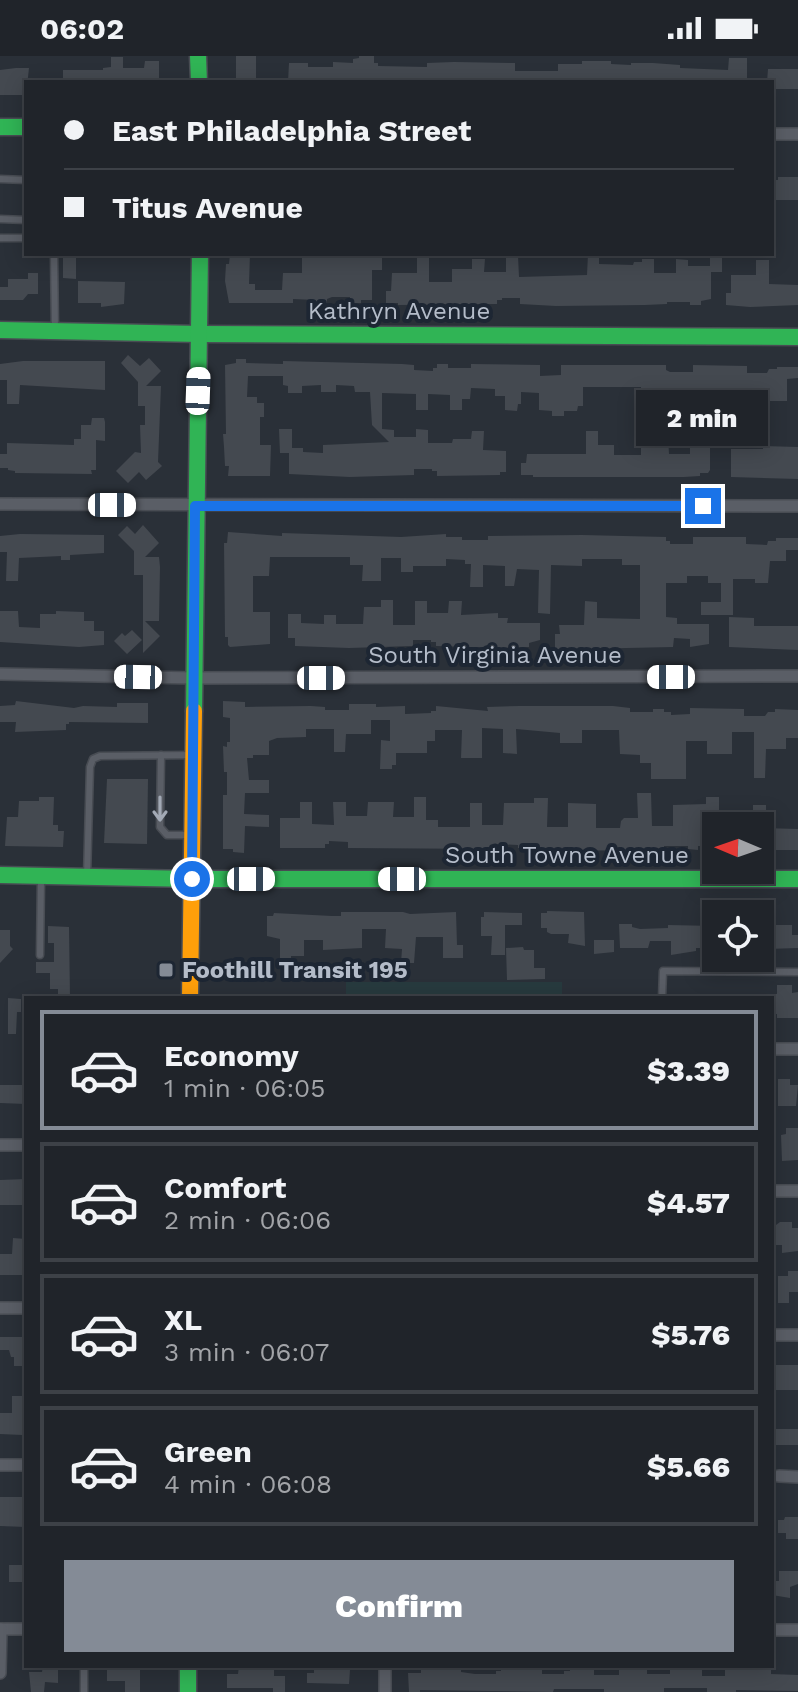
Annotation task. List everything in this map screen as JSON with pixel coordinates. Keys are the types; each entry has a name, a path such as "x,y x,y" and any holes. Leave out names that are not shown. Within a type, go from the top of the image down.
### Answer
{"street":[{"path":"198,56 199,80"},
{"path":"0,127 24,127"},
{"path":"774,134 798,134"},
{"path":"190,996 200,256"},
{"name":"Kathryn Avenue","path":"0,330 798,337"},
{"path":"0,504 798,506"},
{"name":"South Virginia Avenue","path":"0,674 194,678 798,676"},
{"name":"South Towne Avenue","path":"0,875 192,879 798,879"},
{"path":"774,1049 798,1049"},
{"path":"0,1145 24,1145"},
{"path":"774,1191 798,1191"},
{"path":"0,1308 24,1308"},
{"path":"774,1335 798,1335"},
{"path":"0,1465 24,1465"},
{"path":"779,1476 798,1477"},
{"path":"0,1673 0,1629 24,1629"},
{"path":"774,1630 798,1630"},
{"path":"188,1668 188,1692"},
{"path":"385,1668 385,1692"}],"lane":[{"path":"0,179 24,180"},
{"path":"0,219 24,220"},
{"path":"0,238 24,238"},
{"path":"54,256 55,331"},
{"path":"161,755 160,827 167,835 192,835"},
{"path":"87,877 90,767 93,759 100,756 193,755"},
{"path":"40,955 41,876"},
{"path":"662,996 663,971 798,972"},
{"path":"84,1668 84,1692"}],"green space":[{"path":"346,982 562,982 562,996 346,996"}],"building":[{"path":"236,56 256,56 256,80 236,80"},
{"path":"374,56 374,63 378,66 515,63 515,71 558,71 558,64 582,64 582,61 728,70 729,58 747,58 747,80 288,80 289,63 333,67 333,62 353,63 353,59"},
{"path":"111,57 123,57 123,68 144,68 145,61 159,61 159,78 63,80 63,70 103,70 111,67"},
{"path":"29,68 28,80 24,80 24,95 0,95 0,70"},
{"path":"768,69 798,69 798,89 774,89 774,80 767,80"},
{"path":"778,177 798,177 798,200 774,200 774,180"},
{"path":"63,256 76,256 76,279 63,278"},
{"path":"230,256 250,256 249,284 255,284 255,290 282,290 283,273 302,273 302,257 382,256 382,270 372,270 372,300 361,300 361,303 350,303 350,297 332,297 327,299 327,303 293,299 293,303 229,303 225,281 226,264 229,264"},
{"path":"506,256 518,256 519,277 587,275 588,256 599,256 599,264 633,265 634,262 642,262 642,259 654,259 654,273 676,273 676,259 688,260 688,266 710,266 710,256 722,256 722,272 711,272 711,299 701,301 701,305 667,302 556,306 520,304 520,298 502,298 497,300 497,304 386,303 386,291 391,291 392,273 417,273 417,258 429,258 429,282 452,282 452,269 472,269 472,259 485,259 484,272 506,272"},
{"path":"756,260 769,260 769,284 798,285 798,305 726,305 726,293 731,293 731,275 756,275"},
{"path":"28,273 38,273 38,294 28,294 23,300 0,300 0,287 8,287 8,279 28,279"},
{"path":"78,281 125,282 124,304 101,307 101,303 78,303"},
{"path":"128,355 140,366 149,358 161,371 146,386 161,386 158,462 162,466 146,480 139,472 128,483 116,471 135,452 141,453 140,425 145,425 145,406 138,406 138,382 121,363"},
{"path":"236,359 246,359 246,363 402,364 414,365 414,370 433,371 437,364 448,364 448,368 471,368 471,364 540,365 540,376 561,375 561,365 666,365 666,370 670,372 693,372 693,365 747,366 747,373 767,373 769,369 777,367 798,367 798,378 787,379 787,401 768,401 768,411 738,412 738,416 725,416 725,411 709,411 709,395 688,395 687,412 675,411 675,392 653,392 653,411 641,411 641,387 583,387 583,406 578,406 577,411 564,411 564,416 552,416 552,411 539,410 539,393 521,392 521,404 518,404 517,411 505,410 505,396 495,396 495,389 471,388 470,399 462,399 462,410 450,410 450,395 428,394 428,410 416,410 416,394 382,393 382,429 394,430 394,437 416,437 416,429 428,430 428,443 452,443 453,439 471,439 472,431 484,431 483,450 506,451 506,472 500,472 500,475 437,476 437,471 432,469 414,469 414,475 350,477 289,474 289,453 280,453 279,429 292,429 292,448 303,448 303,452 323,453 323,445 389,442 372,425 370,392 355,392 354,386 336,385 336,392 321,392 321,385 302,386 302,393 288,393 288,386 283,385 283,376 248,376 247,397 257,397 257,403 264,403 264,417 260,417 260,445 271,445 270,476 228,476 223,434 226,434 225,365 236,363"},
{"path":"105,361 105,390 20,385 19,404 7,404 7,380 0,380 0,364"},
{"path":"92,418 104,418 105,441 96,440 96,470 91,470 92,474 15,473 8,468 0,468 0,454 7,454 7,443 74,445 74,439 81,439 81,425 91,425"},
{"path":"586,431 598,431 598,445 614,445 614,455 641,455 641,431 654,431 653,436 668,436 669,454 690,454 690,447 710,448 710,470 700,473 700,476 684,477 521,475 521,463 526,463 527,454 586,454"},
{"path":"709,431 734,432 734,443 709,443"},
{"path":"763,446 798,447 798,479 731,477 731,449 763,449"},
{"path":"143,525 159,543 145,557 159,557 159,621 145,621 160,636 143,653 143,575 134,575 134,551 118,535 127,526 135,534"},
{"path":"228,532 282,536 282,533 401,537 446,534 446,537 462,537 462,540 488,540 488,536 666,537 670,544 693,544 693,537 746,537 746,544 767,545 768,541 776,541 776,538 798,538 798,550 786,550 786,561 770,561 768,583 755,583 755,579 733,579 733,615 701,615 701,602 721,602 721,583 708,583 708,576 687,576 687,583 666,583 666,617 677,618 677,624 709,624 709,644 690,647 690,639 674,638 673,647 581,649 555,649 555,634 560,634 559,625 584,625 585,601 597,602 597,618 640,619 640,565 622,565 622,559 582,559 582,566 551,565 550,614 538,613 539,570 517,569 514,586 505,586 505,566 483,565 483,587 470,587 471,564 465,564 465,560 446,559 446,566 413,566 413,572 401,572 401,558 381,558 381,581 362,581 363,565 350,565 350,557 270,557 269,576 253,576 253,612 270,612 270,644 230,647 228,637 225,637 224,543 227,543"},
{"path":"104,535 104,553 70,555 70,560 61,560 61,556 19,558 18,581 6,581 7,552 0,552 0,536"},
{"path":"381,600 393,600 393,625 415,625 415,601 427,601 427,613 448,613 449,601 462,601 461,615 498,613 498,618 508,618 507,623 540,623 540,640 529,643 529,647 436,646 436,642 431,640 413,640 413,646 349,648 295,646 295,638 288,638 288,614 301,614 301,623 324,624 324,615 336,615 336,624 363,624 364,607 381,607"},
{"path":"0,611 18,611 19,627 40,628 40,614 84,612 84,621 94,621 94,631 104,631 104,645 79,647 0,642"},
{"path":"729,617 754,618 754,626 798,626 798,650 729,647"},
{"path":"132,630 142,640 127,654 114,641 122,633 125,636"},
{"path":"16,701 74,708 148,703 148,723 69,722 66,730 15,732 16,722 0,722 0,706 15,705"},
{"path":"223,701 245,702 245,707 311,706 325,707 325,710 349,710 349,704 405,706 405,714 431,713 436,711 436,706 488,711 487,707 613,706 630,708 630,712 664,709 671,715 690,714 690,708 744,709 744,716 765,716 768,712 775,712 775,709 798,710 798,738 786,738 786,749 766,749 765,778 754,778 754,732 732,732 732,754 707,754 707,741 686,741 686,779 651,779 651,763 640,763 640,755 620,754 619,730 582,730 582,743 560,743 560,733 516,729 517,754 503,753 503,729 482,728 482,758 461,758 462,730 435,730 435,741 427,741 427,753 396,753 396,765 392,765 392,769 380,769 381,740 390,741 390,720 371,720 371,734 346,734 345,752 334,752 334,729 306,729 306,737 277,738 269,741 269,755 247,758 249,780 269,780 269,793 245,793 244,814 269,815 269,827 245,826 244,853 223,849 223,795 227,795 227,772 224,772 223,746 227,747 227,742 230,742 230,718 223,717"},
{"path":"107,779 148,779 147,844 104,843"},
{"path":"637,793 651,793 652,826 673,826 673,805 706,804 706,797 719,797 719,812 702,812 702,846 698,846 698,850 688,849 688,846 664,846 642,850 554,851 494,844 494,849 348,848 348,842 329,841 325,848 280,848 280,818 300,818 300,802 312,802 312,824 334,825 333,802 346,802 346,816 367,816 368,802 394,802 393,817 414,817 414,797 426,797 426,820 438,820 438,827 470,827 470,803 482,803 482,825 503,825 504,803 534,803 534,798 548,798 547,827 568,827 568,803 596,804 596,828 620,828 624,818 638,818"},
{"path":"39,797 54,797 53,825 58,825 58,831 64,831 63,847 5,846 7,817 18,817 19,801 39,801"},
{"path":"753,805 766,805 766,812 753,812"},
{"path":"774,828 798,829 798,850 774,850"},
{"path":"341,912 456,912 457,945 463,945 463,958 443,958 443,937 416,937 414,963 401,963 402,949 385,948 386,929 362,929 362,948 323,950 323,940 304,940 304,956 291,956 291,962 280,962 280,939 267,936 267,916 274,913 341,916"},
{"path":"484,912 522,913 522,925 505,925 505,955 491,955 492,936 481,936"},
{"path":"584,912 585,946 568,943 569,934 551,934 547,928 541,928 541,913"},
{"path":"619,924 632,924 632,927 640,929 668,928 668,925 702,926 702,948 696,948 696,951 671,955 671,941 650,941 648,948 620,948"},
{"path":"774,925 792,925 792,935 798,935 798,948 774,949"},
{"path":"48,926 69,927 70,996 58,996 58,989 50,989 50,973 36,973 36,962 54,962 54,943 48,943"},
{"path":"0,930 10,930 10,946 13,949 0,963"},
{"path":"594,940 614,940 614,952 594,954"},
{"path":"523,947 524,950 534,950 534,968 545,968 545,979 507,980 506,948"},
{"path":"777,985 792,985 792,993 798,992 798,1018 777,1018 772,994 777,994"},
{"path":"8,998 21,999 16,1034 8,1034"},
{"path":"778,1079 790,1079 790,1085 798,1085 796,1106 778,1106"},
{"path":"0,1085 24,1085 24,1104 0,1103"},
{"path":"786,1128 798,1128 798,1160 782,1161 781,1135 786,1134"},
{"path":"24,1179 24,1205 0,1205 0,1180"},
{"path":"792,1222 792,1228 798,1228 798,1251 782,1253 782,1245 776,1245 776,1225"},
{"path":"13,1238 24,1239 23,1275 0,1275 0,1254 12,1254"},
{"path":"788,1271 798,1271 798,1292 789,1292 789,1303 778,1303 778,1276 788,1276"},
{"path":"0,1337 23,1337 24,1366 14,1366 14,1357 11,1357 9,1350 0,1350"},
{"path":"774,1365 798,1365 798,1390 774,1390"},
{"path":"12,1396 24,1396 22,1435 0,1434 0,1413 12,1413"},
{"path":"774,1429 798,1429 798,1445 774,1445"},
{"path":"0,1497 24,1497 24,1527 0,1526"},
{"path":"798,1517 798,1539 786,1539 786,1533 778,1533 778,1520"},
{"path":"9,1565 24,1565 24,1582 9,1582"},
{"path":"779,1571 798,1571 798,1584 790,1587 790,1598 774,1595 774,1581 779,1581"},
{"path":"43,1668 58,1668 58,1683 45,1682 44,1692 31,1692 29,1672 42,1672"},
{"path":"107,1668 140,1668 140,1692 125,1692 125,1681 107,1681"},
{"path":"239,1668 274,1668 274,1676 285,1676 285,1692 273,1692 273,1688 227,1688 227,1674 238,1674"},
{"path":"314,1668 350,1670 349,1684 307,1683 307,1673 314,1673"},
{"path":"421,1668 461,1668 461,1672 496,1674 501,1668 542,1668 542,1674 564,1674 570,1668 594,1668 594,1675 619,1675 619,1668 647,1668 647,1674 670,1674 670,1668 702,1668 702,1676 725,1676 725,1668 771,1668 771,1674 798,1675 798,1691 707,1692 707,1688 664,1688 664,1692 554,1689 553,1692 409,1692 408,1673 421,1673"}],"traffic: fast":[{"path":"198,56 199,80"},
{"path":"0,127 24,127"},
{"path":"194,711 200,256"},
{"path":"0,330 798,337"},
{"path":"0,875 192,879 798,879"},
{"path":"188,1668 188,1692"}],"traffic: slow":[{"path":"190,996 194,711"}],"place":[{"name":"Foothill Transit 195","path":"166,970"}],"route":[{"path":"192,879 195,506 703,506"}]}
